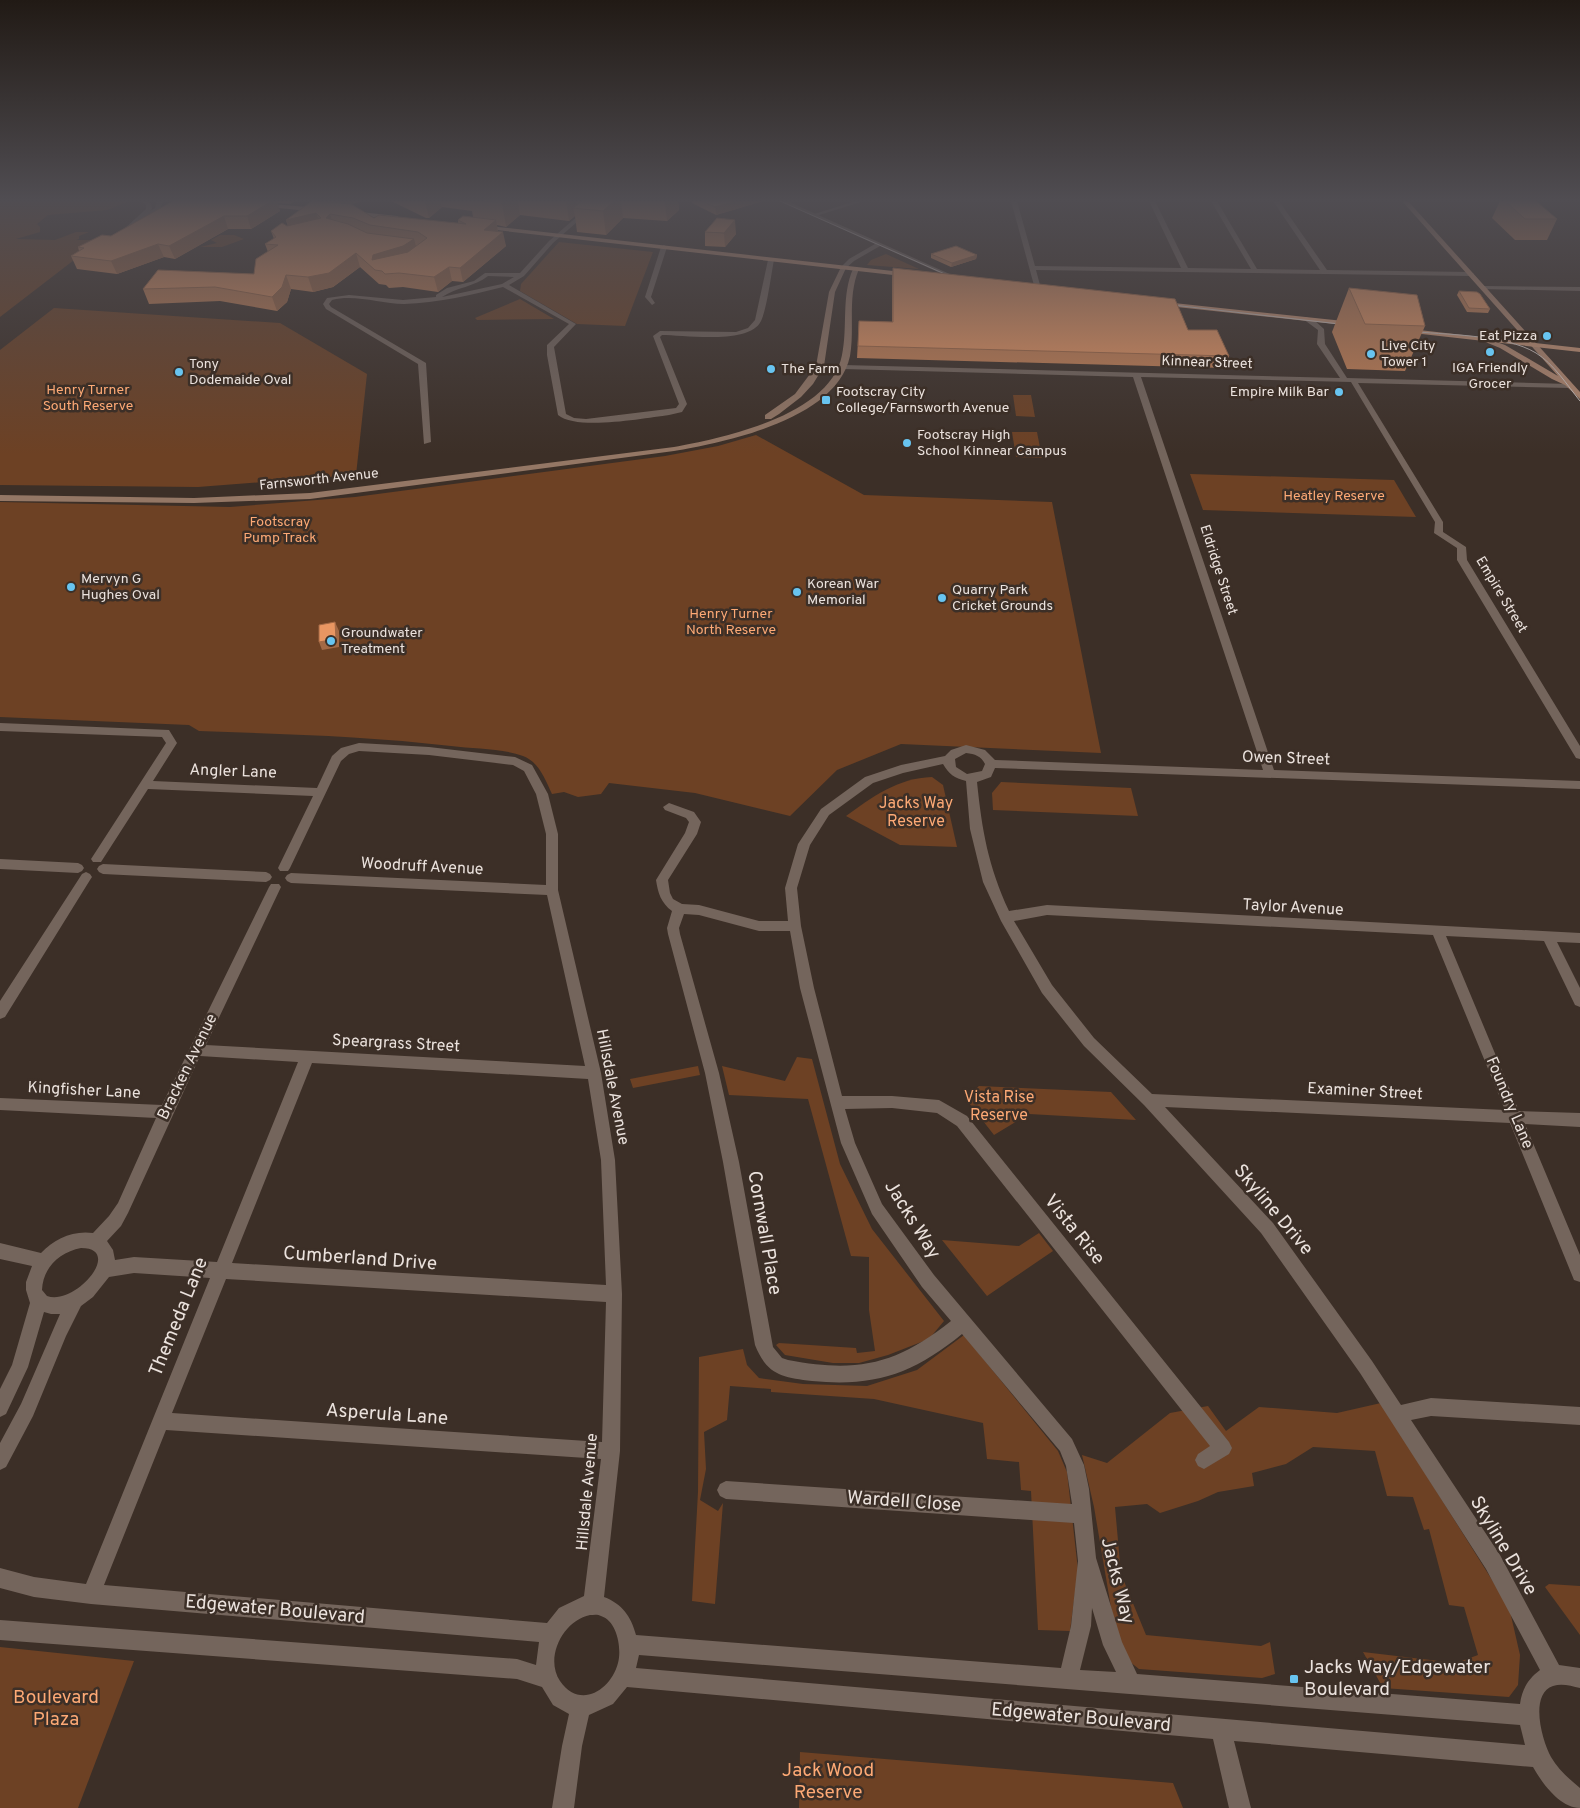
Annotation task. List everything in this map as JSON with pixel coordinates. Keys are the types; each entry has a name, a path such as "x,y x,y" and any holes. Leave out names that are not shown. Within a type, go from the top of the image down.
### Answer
{"highway":[{"path":"1026,288 1047,290"},
{"path":"1154,302 1365,326"},
{"path":"1395,329 1532,343 1580,350"}],"main road":[{"name":"Farnsworth Avenue","path":"638,454 712,438 764,419 798,397 814,377 846,358 837,328 839,310 832,292 835,285"},
{"name":"Farnsworth Avenue","path":"0,498 262,500 364,490 709,443 776,421 820,395 836,380 832,366 839,310 849,285"},
{"path":"1481,285 1580,397"},
{"path":"1476,337 1497,343 1543,372 1570,386"}],"street":[{"path":"429,300 449,290 465,285"},
{"path":"427,442 422,363 328,308 326,304 329,299 337,297 403,302 429,300 456,297 503,285"},
{"path":"505,285 573,324 550,347 562,415 572,420 586,421 669,413 679,410 683,404 656,336 660,333 737,334 750,329 758,321 766,285"},
{"path":"652,285 648,297 652,303"},
{"path":"1483,288 1580,289"},
{"path":"1306,319 1312,321 1321,329"},
{"path":"1338,323 1324,325 1321,329 1321,344 1349,380"},
{"name":"Kinnear Street","path":"832,366 1570,386"},
{"name":"Eldridge Street","path":"1136,374 1270,775"},
{"name":"Empire Street","path":"1349,380 1439,522 1438,533 1461,547 1462,560 1580,755"},
{"path":"0,727 165,733 172,743 144,785 100,864"},
{"name":"Hillsdale Avenue","path":"320,792 336,759 345,751 358,747 429,751 515,761 528,768 542,794 552,834 552,890 594,1072 608,1160 614,1294 611,1451 593,1606"},
{"path":"958,750 973,750 986,756 991,764 987,774 971,779 964,778 951,771 948,766 948,759 952,753 958,750"},
{"name":"Jacks Way","path":"948,759 901,768 869,780 825,812 804,844 791,888 795,926 807,988 848,1143 877,1208 928,1281 1066,1445 1075,1465 1087,1558 1113,1645 1131,1683"},
{"name":"Owen Street","path":"991,764 1580,785"},
{"name":"Skyline Drive","path":"971,779 976,829 987,874 1005,917 1047,989 1089,1042 1149,1100 1267,1228 1366,1367 1493,1562 1554,1675"},
{"name":"Angler Lane","path":"144,785 320,792"},
{"path":"0,1013 82,873 84,862 271,882 276,869 287,873 320,792"},
{"path":"670,807 690,815 695,822 691,834 662,880 664,892 669,902 679,909 699,910 759,926 795,926"},
{"path":"0,864 82,873"},
{"name":"Woodruff Avenue","path":"287,873 552,890"},
{"name":"Bracken Avenue","path":"95,1242 115,1221 123,1208 271,882"},
{"name":"Cornwall Place","path":"679,909 674,934 714,1082 731,1162 763,1345 768,1357 776,1365 789,1370 846,1375 867,1373 907,1360 924,1352 962,1323"},
{"name":"Taylor Avenue","path":"1005,917 1047,910 1580,938"},
{"name":"Foundry Lane","path":"1438,932 1580,1274"},
{"path":"1548,937 1580,1001"},
{"name":"Speargrass Street","path":"196,1050 594,1072"},
{"name":"Themeda Lane","path":"91,1594 307,1057"},
{"name":"Examiner Street","path":"1149,1100 1580,1120"},
{"name":"Vista Rise","path":"836,1103 892,1102 940,1107 962,1121 1223,1448 1204,1460"},
{"name":"Kingfisher Lane","path":"0,1104 166,1112"},
{"path":"81,1240 95,1242 103,1248 106,1256 104,1270 98,1281 88,1292 75,1301 50,1306 39,1300 34,1292 34,1282 43,1261 68,1243 81,1240"},
{"path":"0,1251 43,1261"},
{"name":"Cumberland Drive","path":"104,1270 134,1265 614,1294"},
{"path":"0,1408 20,1368 39,1300"},
{"path":"0,1461 27,1410 60,1330 75,1301"},
{"path":"1397,1415 1431,1408 1470,1408 1580,1416"},
{"name":"Asperula Lane","path":"160,1421 611,1451"},
{"name":"Wardell Close","path":"726,1490 1082,1514"},
{"path":"1068,1678 1081,1626 1087,1558"},
{"name":"Edgewater Boulevard","path":"0,1578 34,1587 91,1594 552,1633"},
{"path":"593,1606 604,1607 616,1614 624,1627 629,1644 628,1662 623,1677 614,1691 600,1702 581,1707 566,1703 555,1693 548,1679 545,1662 552,1633 562,1619 575,1609 593,1606"},
{"path":"0,1630 517,1669 548,1679"},
{"path":"629,1644 1527,1715"},
{"path":"1580,1678 1570,1675 1554,1675 1540,1682 1530,1696 1527,1715 1530,1736 1552,1777 1568,1794 1580,1802"},
{"name":"Edgewater Boulevard","path":"623,1677 1540,1757"},
{"path":"563,1808 572,1746 581,1707"},
{"path":"1221,1730 1240,1808"}],"green space":[{"path":"0,285 41,285 0,317"},
{"path":"521,285 640,285 625,326 577,324 520,291"},
{"path":"520,299 554,319 477,320 475,318"},
{"name":"Henry Turner South Reserve","path":"54,308 280,323 367,374 356,475 198,487 0,485 0,350"},
{"path":"1013,395 1031,395 1035,417 1016,416"},
{"path":"1012,432 1037,432 1042,458 1016,457"},
{"name":"Henry Turner North Reserve","path":"756,435 864,495 1052,502 1101,753 901,744 837,770 790,816 695,793 609,783 601,794 578,797 564,792 552,794 541,772 533,762 515,753 497,750 357,738 199,731 189,725 0,717 0,502 230,507 355,497 665,456 718,446"},
{"name":"Heatley Reserve","path":"1190,474 1394,480 1416,517 1203,510"},
{"name":"Jacks Way Reserve","path":"932,777 943,785 957,847 900,845 846,816 866,802 897,785 920,778"},
{"path":"1001,782 1131,788 1138,816 993,810 992,793"},
{"path":"797,1057 812,1059 840,1164 872,1229 944,1321 929,1339 888,1355 859,1363 833,1363 785,1355 776,1345 779,1343 856,1348 857,1353 875,1351 869,1310 869,1257 851,1256 808,1099 729,1095 722,1066 785,1081"},
{"path":"698,1066 700,1075 633,1088 630,1079"},
{"name":"Vista Rise Reserve","path":"979,1086 1111,1092 1136,1120 1029,1114 994,1135 965,1098"},
{"path":"1039,1233 1053,1251 987,1296 942,1240 1019,1246"},
{"path":"964,1335 1058,1451 1067,1472 1078,1570 1070,1631 1038,1630 1031,1491 1021,1490 1019,1462 987,1459 983,1423 874,1399 771,1392 771,1389 730,1386 727,1420 704,1432 706,1469 700,1500 718,1511 723,1503 715,1604 692,1601 698,1492 699,1357 743,1349 747,1365 759,1378 803,1384 867,1386 917,1370"},
{"path":"1381,1403 1509,1607 1520,1655 1518,1685 1509,1697 1383,1688 1363,1652 1456,1663 1478,1655 1464,1607 1449,1605 1429,1529 1424,1530 1413,1497 1387,1496 1375,1451 1313,1447 1286,1464 1252,1473 1254,1486 1218,1492 1198,1501 1160,1513 1147,1504 1115,1507 1121,1574 1146,1635 1261,1646 1270,1642 1275,1674 1262,1678 1139,1669 1125,1658 1115,1631 1094,1507 1082,1455 1107,1463 1170,1413 1208,1406 1226,1431 1259,1407 1337,1413"},
{"path":"1549,1584 1580,1586 1580,1635 1545,1587"},
{"name":"Boulevard Plaza","path":"0,1647 134,1661 78,1808 0,1808"},
{"name":"Jack Wood Reserve","path":"800,1752 1173,1783 1183,1808 799,1808"}],"building":[{"path":"146,285 283,285 272,297 215,287 143,289"},
{"path":"893,285 1051,285 1175,299 1188,330 1217,330 1229,356 858,346 859,321 893,322"},
{"path":"1349,288 1417,295 1425,326 1365,324"},
{"path":"1459,291 1477,292 1490,309 1469,308"},
{"path":"335,622 336,639 319,642 319,625"}],"tram line":[{"path":"1164,304 1348,325"},
{"path":"1408,331 1491,339 1523,347 1536,353 1549,363 1580,401"}],"place":[{"name":"Eat Pizza","path":"1547,336"},
{"name":"IGA Friendly Grocer","path":"1490,352"},
{"name":"Live City Tower 1","path":"1371,354"},
{"name":"The Farm","path":"771,369"},
{"name":"Tony Dodemaide Oval","path":"179,372"},
{"name":"Empire Milk Bar","path":"1339,392"},
{"name":"Footscray City College/Farnsworth Avenue","path":"826,400"},
{"name":"Footscray High School Kinnear Campus","path":"907,443"},
{"name":"Mervyn G Hughes Oval","path":"71,587"},
{"name":"Korean War Memorial","path":"797,592"},
{"name":"Quarry Park Cricket Grounds","path":"942,598"},
{"name":"Groundwater Treatment","path":"331,641"},
{"name":"Jacks Way/Edgewater Boulevard","path":"1294,1679"}],"park label":[{"name":"Footscray Pump Track","path":"280,530"}]}
